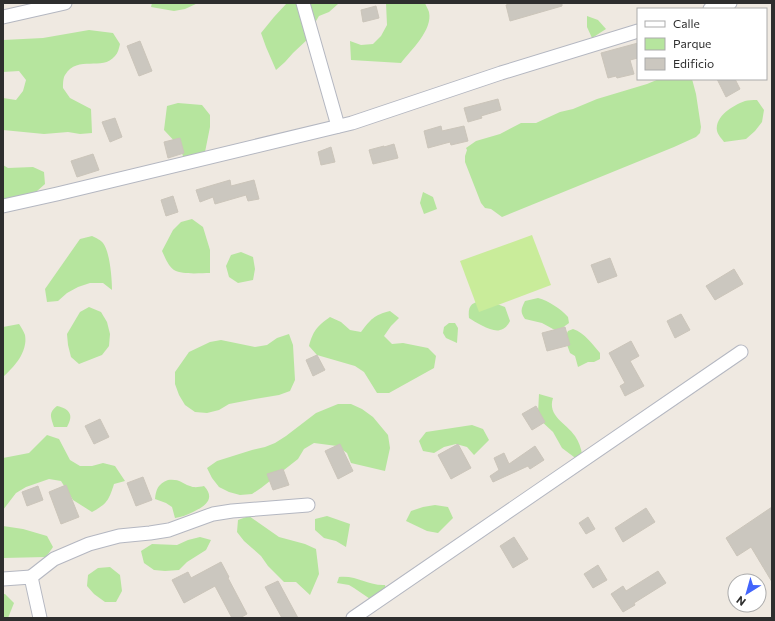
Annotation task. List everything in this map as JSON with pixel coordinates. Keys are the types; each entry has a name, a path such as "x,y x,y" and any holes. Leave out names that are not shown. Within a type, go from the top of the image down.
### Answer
{"street":[{"path":"3,17 65,3"},
{"path":"303,3 338,126"},
{"path":"713,8 730,3"},
{"path":"3,206 352,123 501,73 637,31"},
{"path":"353,618 741,352"},
{"path":"3,579 31,577 54,559 89,544 119,536 169,530 213,514 308,505"},
{"path":"31,577 40,618"}],"green space":[{"path":"152,3 198,3 185,9 174,11 151,7"},
{"path":"287,3 338,4 329,12 319,16 313,26 310,37 276,70 261,33"},
{"path":"386,3 425,3 429,12 429,19 425,33 401,63 351,60 350,41 361,45 373,44 381,36 387,25"},
{"path":"587,16 598,20 606,29 592,38 587,27"},
{"path":"89,30 113,33 120,44 117,53 110,61 97,64 76,65 65,75 63,81 63,88 70,98 91,109 92,133 80,134 68,132 44,134 3,130 3,98 16,100 23,91 26,80 19,71 3,72 3,40 43,38"},
{"path":"657,80 692,80 701,127 700,133 696,137 502,217 491,209 485,208 481,203 465,162 466,148 476,141 500,134 521,123 536,123 560,112 573,109 597,99"},
{"path":"757,100 764,110 762,122 755,131 746,139 724,142 717,131 717,126 725,112 740,103"},
{"path":"178,103 202,105 210,115 210,127 205,152 180,167 183,156 179,146 164,130 167,106"},
{"path":"3,165 8,168 33,167 44,172 45,184 28,199 3,210"},
{"path":"423,192 433,197 437,209 424,214 420,203"},
{"path":"192,219 203,227 210,250 210,273 178,272 168,264 162,251 173,230 181,222"},
{"path":"532,235 551,285 479,312 460,261"},
{"path":"92,236 101,241 105,247 110,266 112,290 103,283 90,283 67,293 58,301 47,302 45,289 80,239"},
{"path":"241,252 253,257 255,269 253,280 238,283 229,277 226,266 231,255"},
{"path":"538,298 550,303 562,311 568,317 569,323 558,331 542,323 525,319 522,314 522,310 525,301"},
{"path":"481,301 490,302 505,307 510,321 506,327 497,331 484,327 469,318 470,306"},
{"path":"89,307 101,312 107,322 110,334 109,346 102,355 79,364 71,357 67,334 80,312"},
{"path":"390,311 399,318 384,336 392,344 403,343 428,348 436,356 434,368 389,393 377,393 364,372 355,366 317,355 309,346 316,329 330,317 341,322 350,330 361,332 373,318"},
{"path":"449,323 455,323 458,328 457,343 446,338 443,333 444,327"},
{"path":"19,324 25,335 24,347 16,364 3,377 3,327"},
{"path":"573,329 585,336 600,353 600,359 594,362 588,362 578,367 575,356 570,353 565,337 568,331"},
{"path":"289,334 293,345 295,380 290,391 279,395 229,404 219,410 207,413 195,412 185,405 175,384 175,372 189,352 210,342 221,340 255,347 267,345 277,338"},
{"path":"539,394 553,398 552,404 555,415 571,431 579,443 582,454 580,459 574,457 562,448 553,432 539,419"},
{"path":"338,404 351,404 362,409 373,417 388,435 390,448 385,471 351,463 347,453 337,446 314,443 304,449 298,459 252,494 240,495 229,492 219,487 212,478 207,468 217,461 275,443 316,413"},
{"path":"57,406 70,413 70,419 67,427 54,427 51,413"},
{"path":"472,425 483,429 489,440 474,455 467,447 456,444 444,447 434,453 423,451 419,441 426,432"},
{"path":"47,435 59,439 70,460 80,466 92,466 103,463 115,466 125,481 114,484 107,501 92,512 73,500 61,481 49,479 26,487 16,493 3,510 3,458 29,453"},
{"path":"168,480 178,481 193,487 204,486 209,495 208,502 193,512 175,518 172,507 155,499 158,487"},
{"path":"435,505 448,507 453,518 438,533 427,531 406,521 411,511"},
{"path":"249,516 279,537 305,544 316,549 319,574 310,595 296,582 284,582 237,532 238,520"},
{"path":"327,516 350,524 346,547 336,541 324,538 315,530 315,519"},
{"path":"3,526 23,529 47,536 53,547 46,557 3,558"},
{"path":"200,537 211,540 206,550 187,562 179,570 154,570 144,563 141,551 152,544 177,545"},
{"path":"110,567 120,575 122,591 116,602 105,602 94,594 87,586 88,575 98,568"},
{"path":"339,577 352,578 374,584 385,585 386,591 376,603 349,585 337,583"},
{"path":"3,594 5,594 14,603 8,618 3,618"}],"building":[{"path":"513,3 562,3 562,6 510,21 506,5"},
{"path":"376,6 379,18 363,22 361,10"},
{"path":"140,41 152,71 139,76 127,46"},
{"path":"637,43 637,58 630,60 634,74 617,78 616,76 608,78 601,53"},
{"path":"718,80 736,80 740,89 726,97"},
{"path":"498,99 501,110 468,122 464,108"},
{"path":"115,118 122,137 110,142 102,122"},
{"path":"441,126 442,131 464,126 468,141 451,145 450,142 428,148 424,131"},
{"path":"180,138 184,153 168,158 164,142"},
{"path":"394,144 398,158 373,164 369,150"},
{"path":"331,147 335,162 321,165 318,152"},
{"path":"93,154 99,170 77,177 71,161"},
{"path":"230,180 231,186 254,180 259,199 248,201 246,195 215,204 213,197 200,202 196,190"},
{"path":"173,196 178,212 166,216 161,200"},
{"path":"610,258 617,276 598,283 591,265"},
{"path":"734,269 743,284 715,300 706,286"},
{"path":"681,314 690,330 675,338 667,321"},
{"path":"565,327 570,345 547,351 542,333"},
{"path":"631,341 639,356 630,361 644,386 625,396 620,386 625,383 609,353"},
{"path":"317,355 325,370 313,376 306,360"},
{"path":"536,406 545,422 532,430 522,414"},
{"path":"100,419 109,437 94,444 85,426"},
{"path":"340,444 353,471 338,479 325,451"},
{"path":"458,444 471,468 451,479 438,455"},
{"path":"535,446 544,460 530,469 528,466 493,482 490,476 499,470 494,458 504,453 509,464"},
{"path":"283,469 289,485 273,490 267,474"},
{"path":"143,477 152,500 136,506 127,483"},
{"path":"66,485 79,517 61,524 49,492"},
{"path":"38,486 43,500 27,506 22,492"},
{"path":"772,507 772,582 751,547 737,556 726,538"},
{"path":"646,508 655,522 623,542 615,528"},
{"path":"588,517 595,529 586,534 579,523"},
{"path":"514,537 528,559 513,568 500,546"},
{"path":"221,562 247,614 240,618 232,618 215,586 184,603 172,580 188,572 191,578"},
{"path":"598,565 607,580 593,588 584,574"},
{"path":"658,571 666,583 634,603 635,605 623,612 611,594 623,586 626,591"},
{"path":"278,581 298,618 282,618 265,587"}]}
